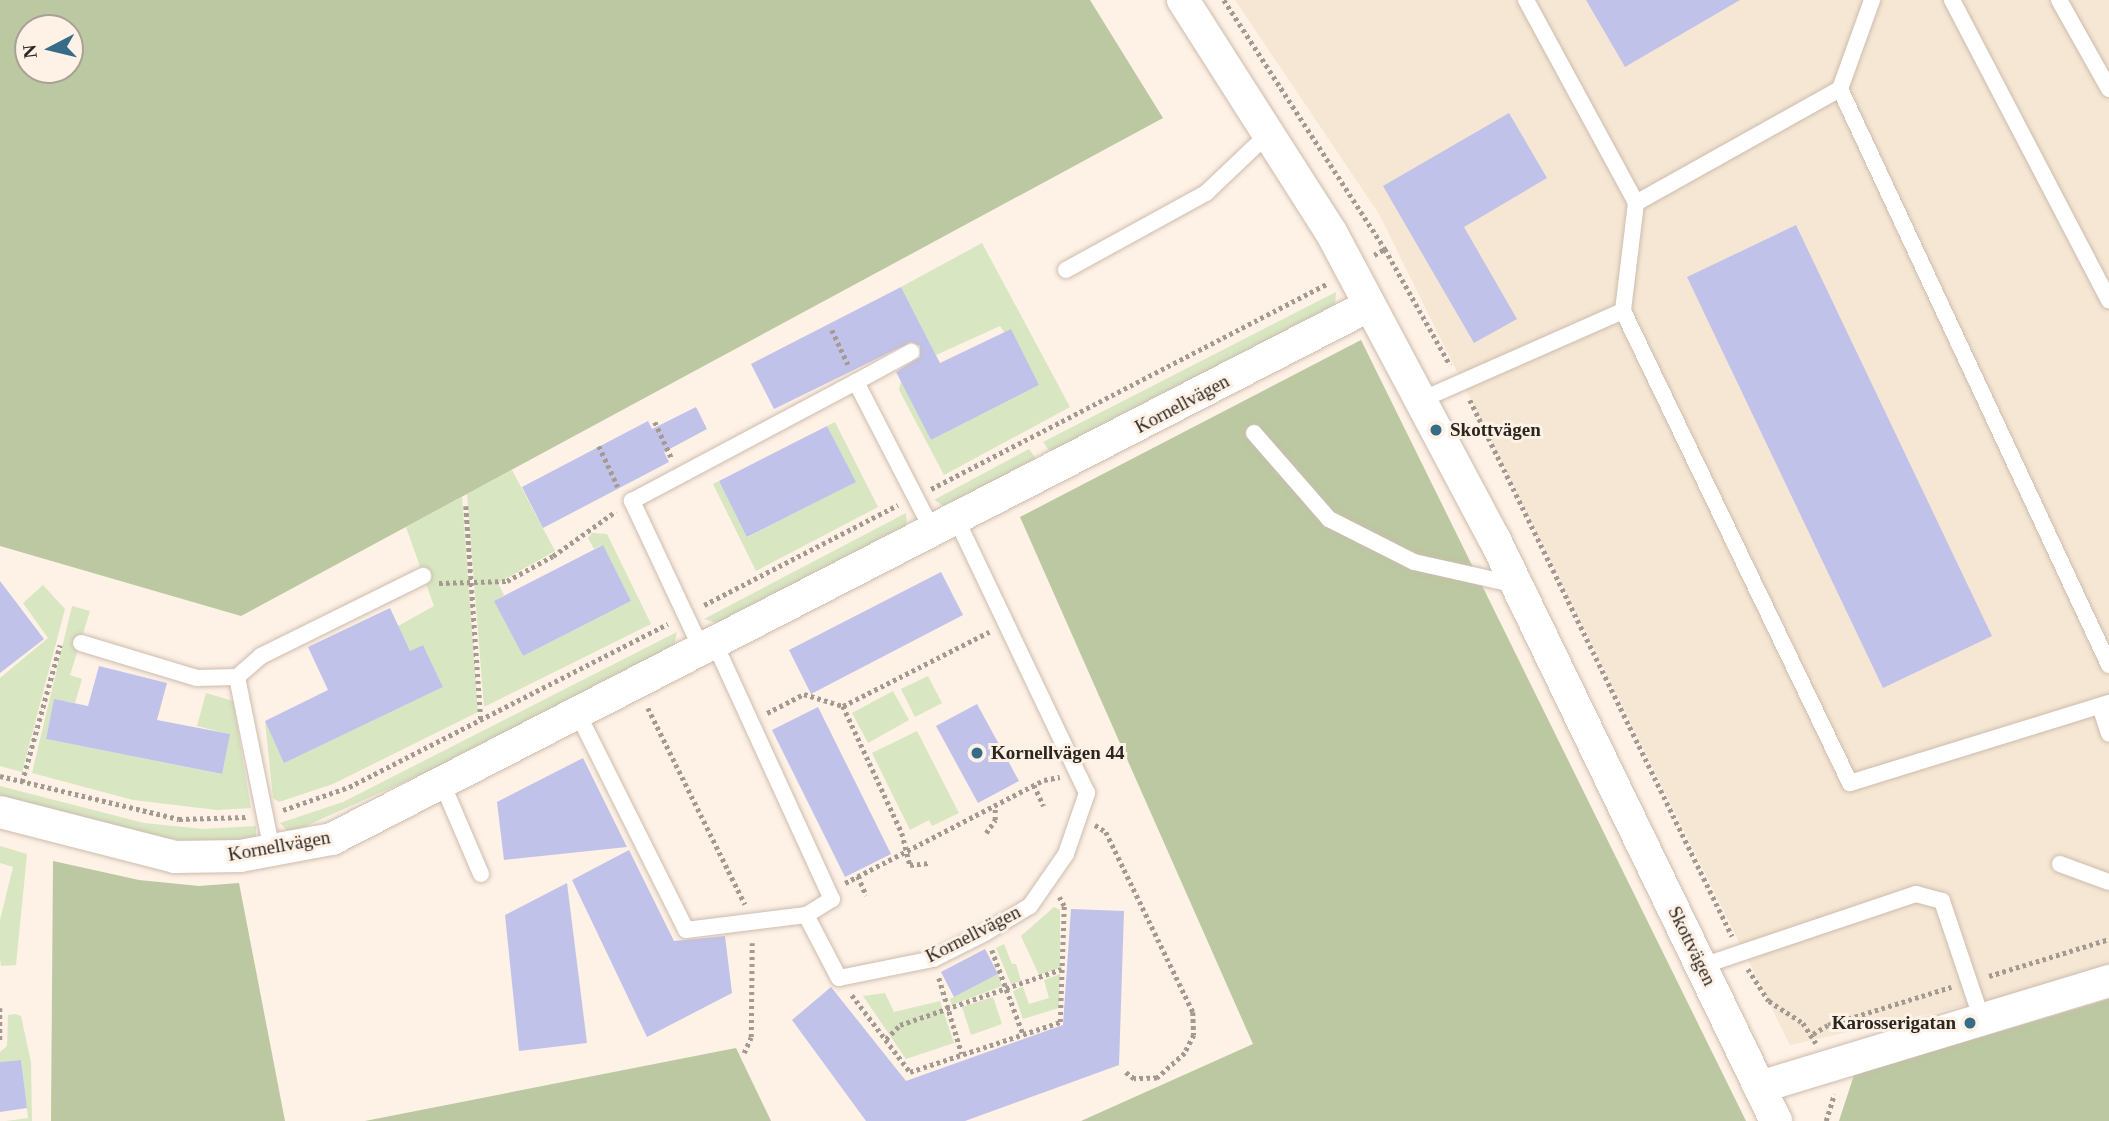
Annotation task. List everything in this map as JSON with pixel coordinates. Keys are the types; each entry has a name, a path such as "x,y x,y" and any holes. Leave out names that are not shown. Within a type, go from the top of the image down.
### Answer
{"street":[{"name":"Skottvägen","path":"1183,0 1351,269 1421,400 1517,585 1776,1121"},
{"name":"Kornellvägen","path":"0,813 175,857 272,851 332,839 945,527 1370,305"},
{"path":"1760,1087 2109,981"}],"lane":[{"path":"1526,0 1636,203 1623,311 1850,783 2105,705 2109,734"},
{"path":"1636,203 1840,89 1872,0"},
{"path":"1952,0 2109,300"},
{"path":"2059,0 2109,89"},
{"path":"1840,89 2109,665"},
{"path":"1066,270 1206,193 1268,134"},
{"path":"1421,400 1623,311"},
{"path":"578,714 686,930 754,924 806,915 832,899 751,722 708,647 685,615 632,501 911,352"},
{"path":"856,382 916,496 945,527"},
{"path":"1254,433 1329,519 1414,562 1517,585"},
{"name":"Kornellvägen","path":"839,978 933,959 985,933 1030,906 1066,854 1087,793 1006,624 945,527"},
{"path":"81,643 197,678 237,677 261,656 423,576"},
{"path":"237,677 272,851"},
{"path":"442,783 481,874"},
{"path":"2060,864 2109,882"},
{"path":"1702,966 1916,894 1942,901 1982,1020"},
{"path":"806,915 839,978"}],"path":[{"path":"1224,0 1385,249 1460,383 1740,953 1769,1001 1813,1034 1834,1098 1826,1121"},
{"path":"0,776 179,819 265,815 349,787 916,496 1385,249"},
{"path":"832,330 856,382"},
{"path":"655,422 679,475"},
{"path":"423,576 434,583 507,581 553,556 632,501 621,494 599,446"},
{"path":"466,506 481,720"},
{"path":"751,722 804,694 843,706 1006,624"},
{"path":"22,782 62,637 81,643"},
{"path":"645,701 754,924 749,968 751,1037 744,1053"},
{"path":"843,706 902,833 904,852 910,865 929,863"},
{"path":"829,891 1034,785 1078,774"},
{"path":"1034,785 1044,806"},
{"path":"986,833 995,820 995,806"},
{"path":"1080,814 1106,832 1193,1012 1194,1035 1185,1053 1157,1078 1134,1079 1125,1072"},
{"path":"858,876 866,895"},
{"path":"839,978 910,1072 1060,1022 1064,906 1049,878"},
{"path":"985,933 1008,988 1023,1034"},
{"path":"933,959 962,1054"},
{"path":"886,1039 900,1025 1062,969"},
{"path":"0,1008 0,1042"}],"shaded area":[{"path":"1235,0 2109,0 2109,973 1790,1045 1379,214"}],"green space":[{"path":"0,0 1090,0 1163,118 241,616 0,546"},
{"path":"982,243 1070,407 944,475 899,390 902,376 931,440 1039,385 1000,326 936,355 901,287"},
{"path":"1336,292 1335,305 1050,452 1043,442"},
{"path":"1361,340 1746,1121 1081,1121 1253,1044 1020,517"},
{"path":"835,422 878,507 756,571 713,484 719,481 748,537 855,482 827,426"},
{"path":"1029,449 1036,459 944,506 934,500"},
{"path":"512,470 555,551 498,583 504,595 495,601 523,656 631,601 602,545 594,549 588,538 592,533 607,534 651,624 484,707 467,494"},
{"path":"462,497 478,712 333,784 279,802 273,798 265,721 285,762 443,687 423,645 381,665 398,626 434,606 406,527"},
{"path":"906,513 907,527 717,623 704,619"},
{"path":"43,585 65,609 22,772 0,766 0,678 48,638 23,603"},
{"path":"72,606 90,611 70,675 82,679 75,703 54,700 46,739 221,774 229,734 197,726 206,693 233,701 251,808 217,810 133,800 32,773"},
{"path":"677,632 674,647 447,763 290,833 280,823 343,802"},
{"path":"928,676 942,703 915,717 901,689"},
{"path":"893,691 909,720 868,743 852,713"},
{"path":"917,731 959,813 932,826 929,820 910,830 872,753"},
{"path":"0,786 144,823 203,829 256,826 256,838 217,843 137,836 0,798"},
{"path":"0,846 27,854 16,965 1,966 0,959 0,920 13,867 0,863"},
{"path":"53,861 139,880 199,886 239,883 285,1121 51,1121"},
{"path":"1054,907 1060,910 1060,968 1039,975 1021,936"},
{"path":"1004,944 1012,964 1016,964 1021,981 1011,984 996,948"},
{"path":"998,974 1002,986 952,1005 950,999"},
{"path":"1060,974 1059,1008 1023,1019 1013,991 1023,987 1029,1004 1049,998 1044,980"},
{"path":"885,993 894,1012 940,1001 954,1043 906,1059 863,996"},
{"path":"993,997 1002,1024 971,1035 962,1007"},
{"path":"2109,999 2109,1121 1839,1121 1854,1075"},
{"path":"8,1015 21,1016 31,1062 32,1121 6,1121 28,1118 21,1060 0,1062 0,1052 7,1046"},
{"path":"736,1048 771,1121 365,1121"}],"building":[{"path":"1586,0 1740,0 1625,67"},
{"path":"1509,113 1547,178 1464,227 1517,319 1474,343 1383,186"},
{"path":"1796,225 1992,636 1883,688 1687,277"},
{"path":"901,287 940,363 1011,329 1039,385 931,440 896,372 920,357 920,346 911,342 774,409 751,364"},
{"path":"696,407 707,429 664,452 669,462 543,528 522,487 648,421 652,429"},
{"path":"827,426 856,482 747,537 719,481"},
{"path":"603,545 631,601 523,656 494,601"},
{"path":"941,572 963,615 811,694 789,650"},
{"path":"0,581 44,639 0,673"},
{"path":"390,608 410,651 423,645 443,687 284,763 265,721 328,690 308,647"},
{"path":"99,666 167,683 157,720 230,734 222,774 46,739 54,699 88,706"},
{"name":"Kornellvägen 44","path":"977,704 1019,781 978,803 936,726"},
{"path":"818,707 891,854 845,877 772,730"},
{"path":"583,758 627,847 504,860 497,802"},
{"path":"629,850 674,941 725,936 732,993 647,1037 572,880"},
{"path":"567,883 587,1043 519,1051 505,915"},
{"path":"1071,909 1124,911 1119,1065 965,1121 866,1121 792,1020 831,987 906,1081 1063,1025"},
{"path":"985,949 998,974 954,997 941,972"},
{"path":"21,1060 27,1108 0,1112 0,1062"}],"place":[{"name":"Skottvägen","path":"1436,430"},
{"name":"Kornellvägen 44","path":"977,753"},
{"name":"Karosserigatan","path":"1970,1023"}]}
